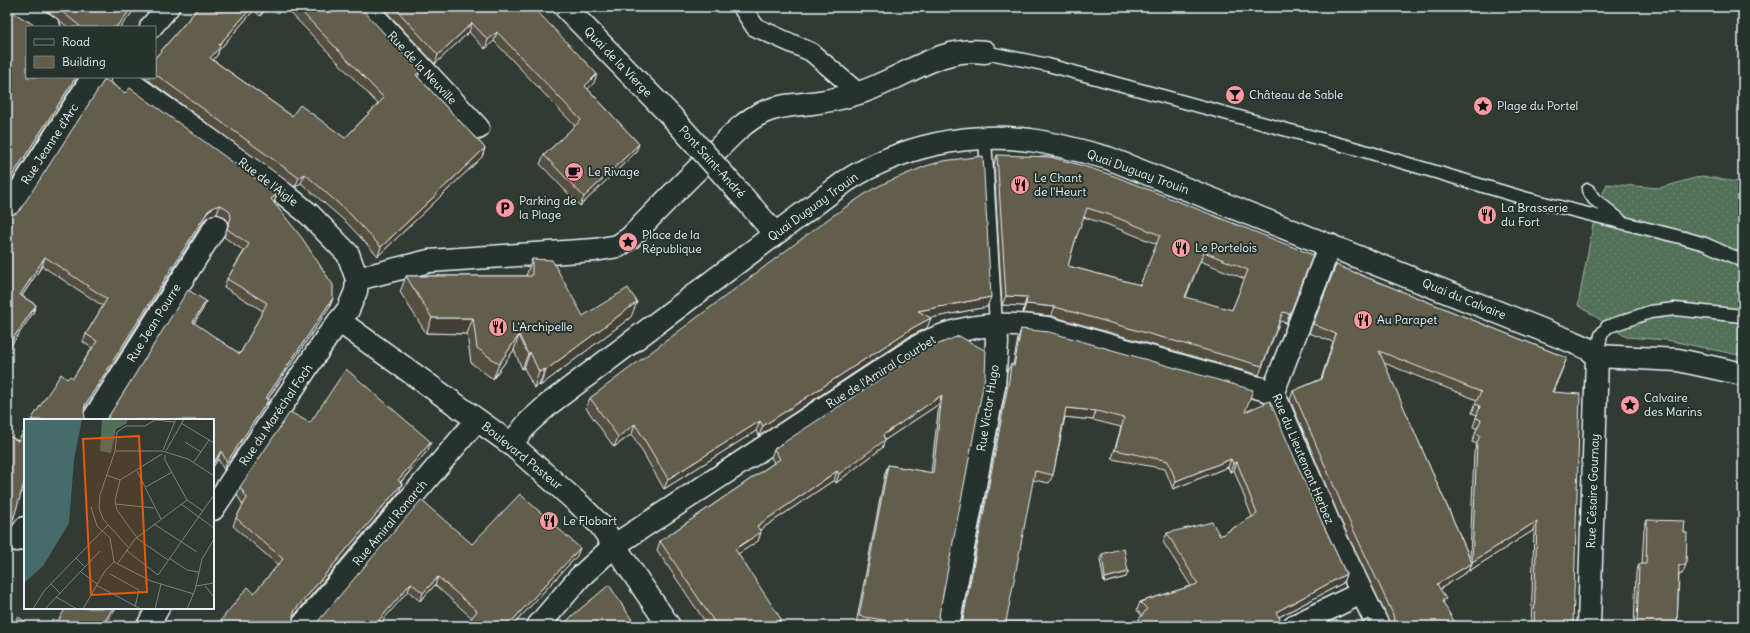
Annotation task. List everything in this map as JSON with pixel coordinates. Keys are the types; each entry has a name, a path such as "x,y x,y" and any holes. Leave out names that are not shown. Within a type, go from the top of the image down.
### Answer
{"street":[{"path":"20,7 48,26"},
{"path":"152,26 168,7"},
{"name":"Rue de la Neuville","path":"365,7 478,128"},
{"name":"Quai de la Vierge","path":"565,7 672,117"},
{"path":"742,7 755,27 812,52 859,93"},
{"path":"339,321 348,310 356,291 357,279 429,261 613,248 625,243 728,138 753,118 764,112 788,105 825,101 859,93 879,86 933,59 958,52 985,52"},
{"name":"Rue Jeanne d'Arc","path":"7,211 93,78"},
{"name":"Rue de l'Aigle","path":"123,78 250,168 309,214 348,254 357,279"},
{"name":"Pont Saint-André","path":"672,117 775,234"},
{"name":"Quai Duguay Trouin","path":"511,444 528,423 549,404 846,181 875,164 910,150 955,141 985,138 1016,139 1041,142 1108,158 1330,244"},
{"name":"Rue Jean Pourre","path":"94,419 216,226"},
{"name":"Quai du Calvaire","path":"1330,244 1573,342 1589,349 1597,356"},
{"name":"Rue du Lieutenant Herbez","path":"1330,244 1273,392 1330,526 1378,626"},
{"name":"Boulevard Pasteur","path":"339,321 511,444 591,515 615,545 669,626"},
{"name":"Rue du Maréchal Foch","path":"214,507 339,321"},
{"name":"Rue de l'Amiral Courbet","path":"538,626 580,577 615,545 917,347 931,339 960,329 996,325 1048,328 1273,392"},
{"name":"Rue Victor Hugo","path":"948,626 994,386 998,342 996,325"},
{"path":"1597,356 1678,360 1743,374"},
{"name":"Rue Césaire Gournay","path":"1589,626 1597,356"},
{"name":"Rue Amiral Ronarch","path":"302,626 477,420"},
{"path":"7,537 17,540 24,530"},
{"path":"1294,626 1361,593"},
{"path":"148,626 157,609"}],"lane":[{"path":"985,52 1048,65 1361,150 1524,198 1705,244 1743,261"},
{"name":"Rue Victor Hugo","path":"985,138 996,325"},
{"path":"1588,190 1594,199 1621,222"},
{"path":"1597,356 1599,342 1604,330 1612,325 1642,314 1658,310 1675,309 1743,316"}],"green space":[{"path":"1702,176 1743,183 1743,356 1667,340 1626,337 1578,305 1596,209 1607,184 1660,188"}],"building":[{"path":"56,7 133,7 117,26 80,26"},
{"path":"199,7 252,7 219,45 220,47 210,58 292,116 300,105 345,138 384,98 297,7 360,7 420,72 416,75 485,148 381,247 349,213 305,174 299,178 156,75 156,57"},
{"path":"394,7 533,7 597,74 585,86 639,144 584,197 544,155 581,120 497,32 488,40 472,23 438,55"},
{"path":"7,9 36,26 26,26 26,78 75,78 7,184"},
{"path":"105,79 125,93 130,88 277,194 271,199 302,238 333,285 333,298 266,398 269,399 227,462 221,451 214,462 214,419 107,419 188,290 206,301 193,322 240,354 267,303 227,279 249,244 227,229 231,218 230,212 220,205 208,211 85,405 84,412 86,419 32,419 61,374 67,379 70,376 73,378 97,341 86,334 107,299 45,257 20,295 36,305 7,347 7,215 15,214 20,210"},
{"path":"997,155 1050,157 1077,164 1114,176 1313,255 1290,314 1283,312 1262,366 1055,307 1026,304 1027,297 1006,296","holes":["1087,208 1110,215 1160,235 1140,285 1068,266","1204,252 1248,270 1232,310 1185,297"]},
{"path":"983,156 991,297 918,311 931,318 914,327 763,426 760,421 668,479 635,424 618,437 590,398 828,219 871,190 926,166 943,161"},
{"name":"L'Archipelle","path":"532,259 552,260 583,316 628,288 637,302 546,370 545,369 539,372 530,352 528,354 519,335 499,364 477,348 473,318 432,318 406,276 532,276"},
{"path":"1336,265 1567,358 1552,392 1580,394 1573,626 1534,626 1537,521 1472,562 1477,443 1480,435 1475,433 1481,420 1476,418 1480,406 1475,404 1481,392 1379,351 1472,563 1437,584 1446,599 1442,601 1457,626 1389,626 1392,624 1394,618 1392,612 1345,512 1293,391 1322,379 1336,334 1313,324"},
{"path":"1021,329 1049,332 1253,390 1245,412 1270,401 1346,574 1276,612 1284,626 1141,626 1139,619 1147,609 1140,602 1198,584 1167,533 1212,522 1220,536 1257,514 1237,462 1233,464 1231,459 1176,481 1168,461 1115,450 1124,418 1096,411 1066,408 1053,475 1035,471 1006,622 1032,622 1032,626 960,626 963,620 1011,364 1014,366"},
{"path":"959,336 986,351 985,376 939,615 939,622 942,626 888,626 889,621 859,616 888,465 933,473 942,395 883,435 885,440 839,474 837,471 757,526 761,532 735,549 781,619 772,626 717,626 660,541 780,459 774,449 926,349"},
{"path":"346,369 431,442 398,480 402,484 295,610 293,622 296,626 216,626 248,587 254,593 283,559 236,518 247,498 240,487 290,412 310,423"},
{"path":"24,432 24,483 14,517 7,518 7,435 18,441"},
{"path":"520,494 580,548 507,626 465,626 477,611 438,577 423,593 411,583 374,626 314,626 421,500 472,544"},
{"path":"1647,520 1685,521 1684,532 1687,533 1686,565 1679,565 1677,626 1637,626 1639,564 1646,564"},
{"path":"1124,548 1128,572 1105,578 1102,554"},
{"path":"609,585 636,626 562,626 573,615"},
{"path":"65,609 112,609 102,626 55,626"},
{"path":"18,617 32,626 12,626"},
{"path":"1368,619 1373,626 1357,626"}],"place":[{"name":"Château de Sable","path":"1235,95"},
{"name":"Plage du Portel","path":"1483,106"},
{"name":"Le Rivage","path":"574,172"},
{"name":"Le Chant de l'Heurt","path":"1020,185"},
{"name":"Parking de la Plage","path":"505,208"},
{"name":"La Brasserie du Fort","path":"1487,215"},
{"name":"Place de la République","path":"628,242"},
{"name":"Le Portelois","path":"1181,248"},
{"name":"Au Parapet","path":"1363,320"},
{"name":"L'Archipelle","path":"498,327"},
{"name":"Calvaire des Marins","path":"1630,405"},
{"name":"Le Flobart","path":"549,521"}]}
